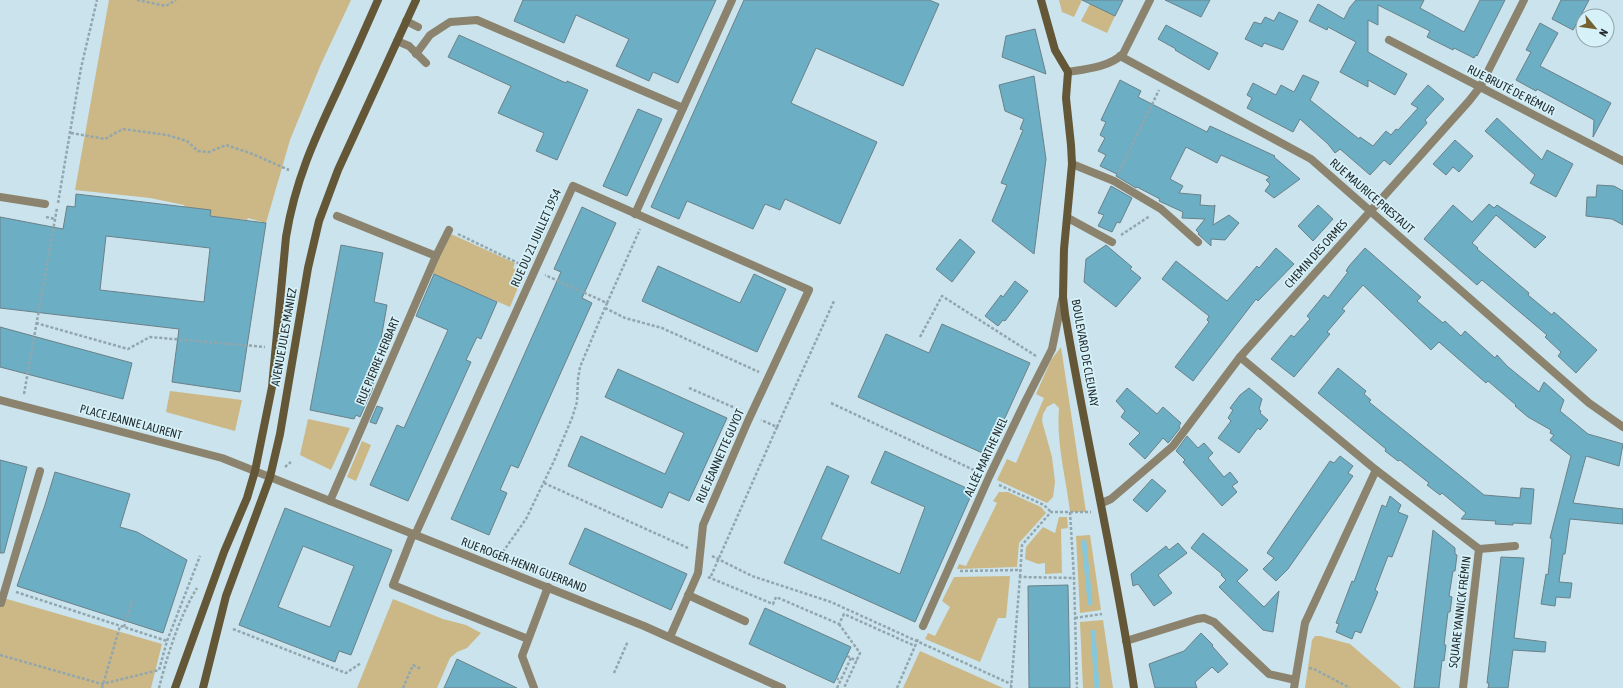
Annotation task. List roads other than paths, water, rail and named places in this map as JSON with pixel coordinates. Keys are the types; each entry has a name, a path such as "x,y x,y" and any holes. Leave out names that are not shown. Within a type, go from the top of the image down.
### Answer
{"main road":[{"name":"AVENUE JULES MANIEZ","path":"175,688 224,552 247,498 255,471 272,387 286,237 295,194 305,162 378,0"},
{"name":"AVENUE JULES MANIEZ","path":"203,688 226,596 270,477 280,434 308,268 319,222 338,170 416,0"},
{"path":"1041,0 1056,50 1068,72"},
{"name":"BOULEVARD DE CLEUNAY","path":"1068,72 1066,98 1072,145 1072,164 1064,249 1063,297 1074,365 1102,503 1134,688"}],"street":[{"path":"635,214 732,0"},
{"path":"1068,72 1096,67 1112,61 1120,56 1128,44 1150,0"},
{"name":"CHEMIN DES ORMES","path":"1102,503 1111,499 1173,446 1240,357 1480,87 1524,0"},
{"path":"416,54 430,35 450,22 477,20 683,108"},
{"path":"406,21 418,27"},
{"name":"RUE BRUTÉ DE RÉMUR","path":"1389,40 1623,161"},
{"path":"397,41 408,46 426,63"},
{"name":"RUE MAURICE PRESTAUT","path":"1120,56 1312,158 1589,404 1623,427"},
{"path":"1072,164 1114,181 1160,209 1198,242"},
{"name":"RUE DU 21 JUILLET 1954","path":"528,639 393,585 414,534 573,186 809,290"},
{"path":"0,197 45,204"},
{"path":"337,216 436,256"},
{"path":"1068,218 1112,242"},
{"name":"RUE PIERRE HERBART","path":"330,501 436,256 449,230"},
{"name":"RUE JEANNETTE GUYOT","path":"670,637 698,572 702,525 809,290"},
{"name":"ALLÉE MARTHE NIEL","path":"924,626 989,479 1052,349 1063,297"},
{"name":"SQUARE YANNICK FRÉMIN","path":"1240,357 1376,470 1479,549 1463,688"},
{"name":"PLACE JEANNE LAURENT","path":"0,400 222,458 255,471"},
{"path":"1126,641 1204,618 1214,622 1269,674 1295,684 1305,622 1376,470"},
{"path":"1,603 40,471"},
{"name":"RUE ROGER-HENRI GUERRAND","path":"255,471 496,566 670,637 782,688"},
{"path":"1479,549 1515,546"},
{"path":"534,688 522,656 548,587"},
{"path":"688,595 745,621"}],"waterway":[{"path":"1084,542 1090,603"},
{"path":"1093,632 1097,688"}]}
